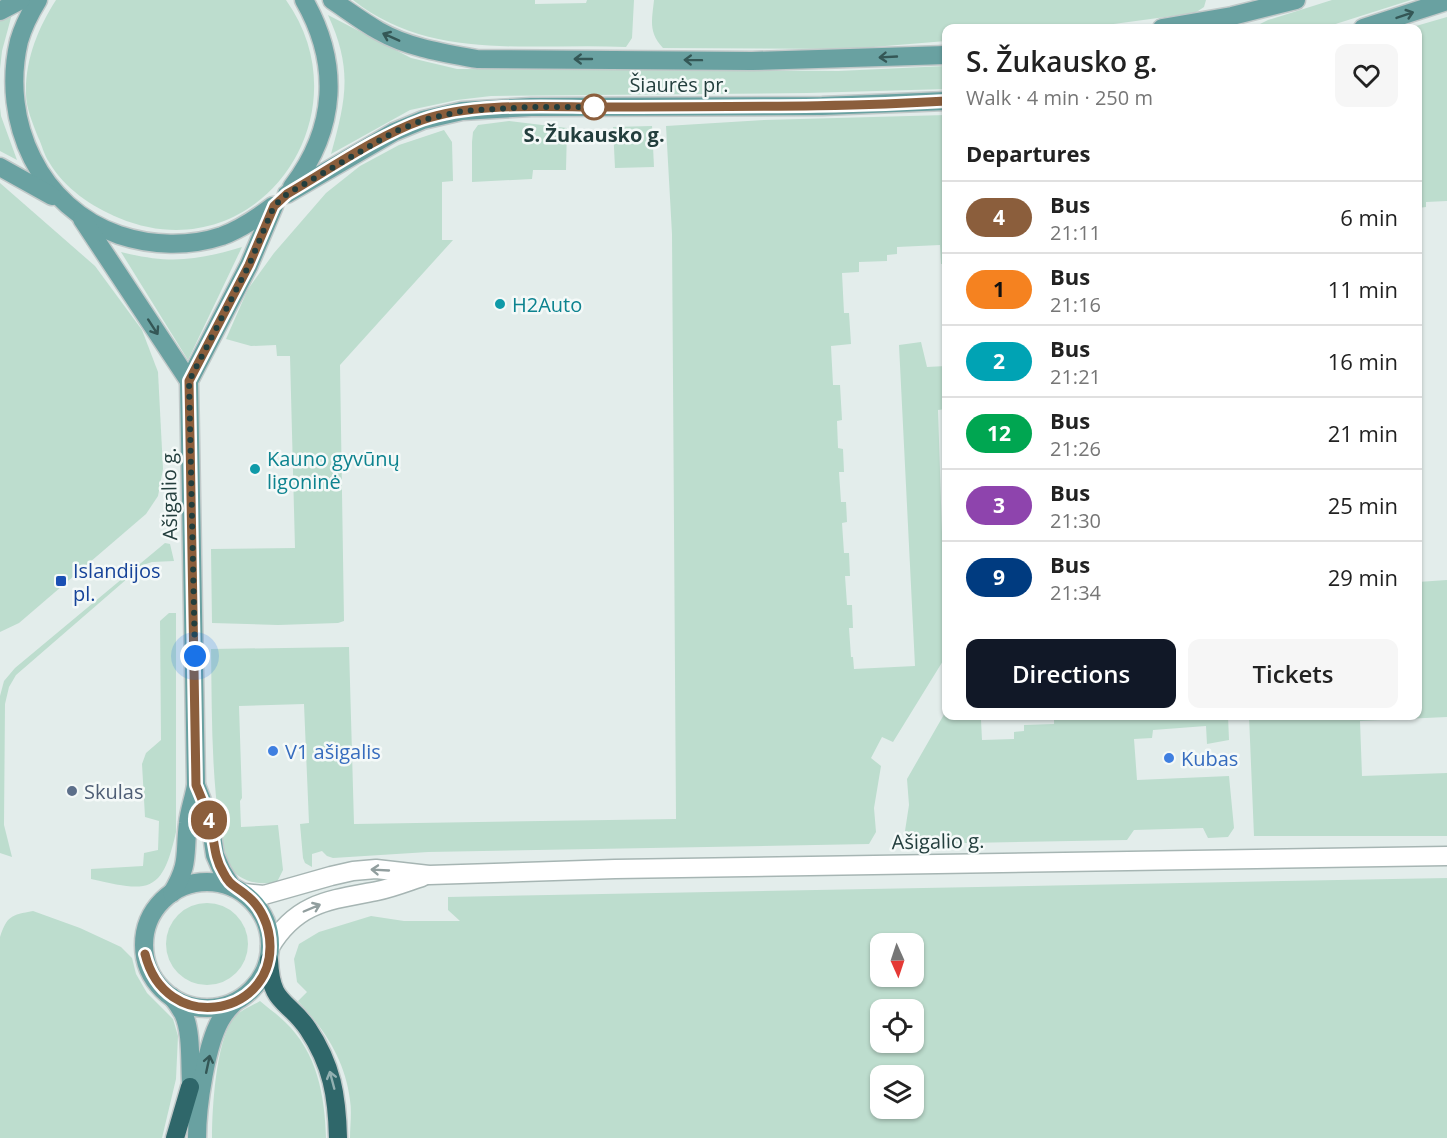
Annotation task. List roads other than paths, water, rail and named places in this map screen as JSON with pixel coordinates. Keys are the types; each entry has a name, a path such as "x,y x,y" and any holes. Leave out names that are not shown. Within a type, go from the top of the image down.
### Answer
{"highway":[{"path":"270,954 270,979 275,994 307,1027 324,1055 338,1103 338,1138"},
{"path":"175,1138 190,1087"}],"main road":[{"path":"0,11 21,0"},
{"path":"38,0 18,41 13,70 13,100 18,129 28,156 39,175 59,199"},
{"path":"0,167 59,199 79,215 105,230 133,240 163,244 193,243 223,236 250,223 281,200 304,172 325,124 329,97 329,70 324,44 315,19 304,0"},
{"name":"Šiaurės pr.","path":"332,0 380,31 408,44 477,59 752,61 942,55"},
{"path":"1209,24 1233,22 1296,0"},
{"path":"1375,24 1447,1"},
{"name":"Šiaurės pr.","path":"281,200 394,132 423,120 462,111 531,107 822,106 942,101"},
{"name":"Ašigalio g.","path":"172,893 183,876 188,822 196,785 189,381 281,200"},
{"path":"79,215 189,381"},
{"name":"Ašigalio g.","path":"196,785 210,821 215,855 238,890"},
{"path":"202,882 218,883 238,890 255,904 264,916 269,932 270,954 261,978 222,1017 212,1041 197,1130 190,1087 189,1040 184,1015 172,997 154,979 148,967 144,939 153,912 172,893 186,885 202,882"},
{"path":"172,997 204,1008 219,1007 235,1002"}],"street":[{"name":"Ašigalio g.","path":"238,890 264,895 353,871 376,869 429,875 638,868 1447,856"},
{"name":"Ašigalio g.","path":"270,954 281,930 297,915 316,906 357,894 379,891 429,875"}],"place":[{"name":"S. Žukausko g.","path":"594,107"},
{"name":"H2Auto","path":"500,304"},
{"name":"Kauno gyvūnų ligoninė","path":"255,469"},
{"name":"Islandijos pl.","path":"61,581"},
{"name":"V1 ašigalis","path":"273,751"},
{"name":"Kubas","path":"1169,758"},
{"name":"Skulas","path":"72,791"}]}
